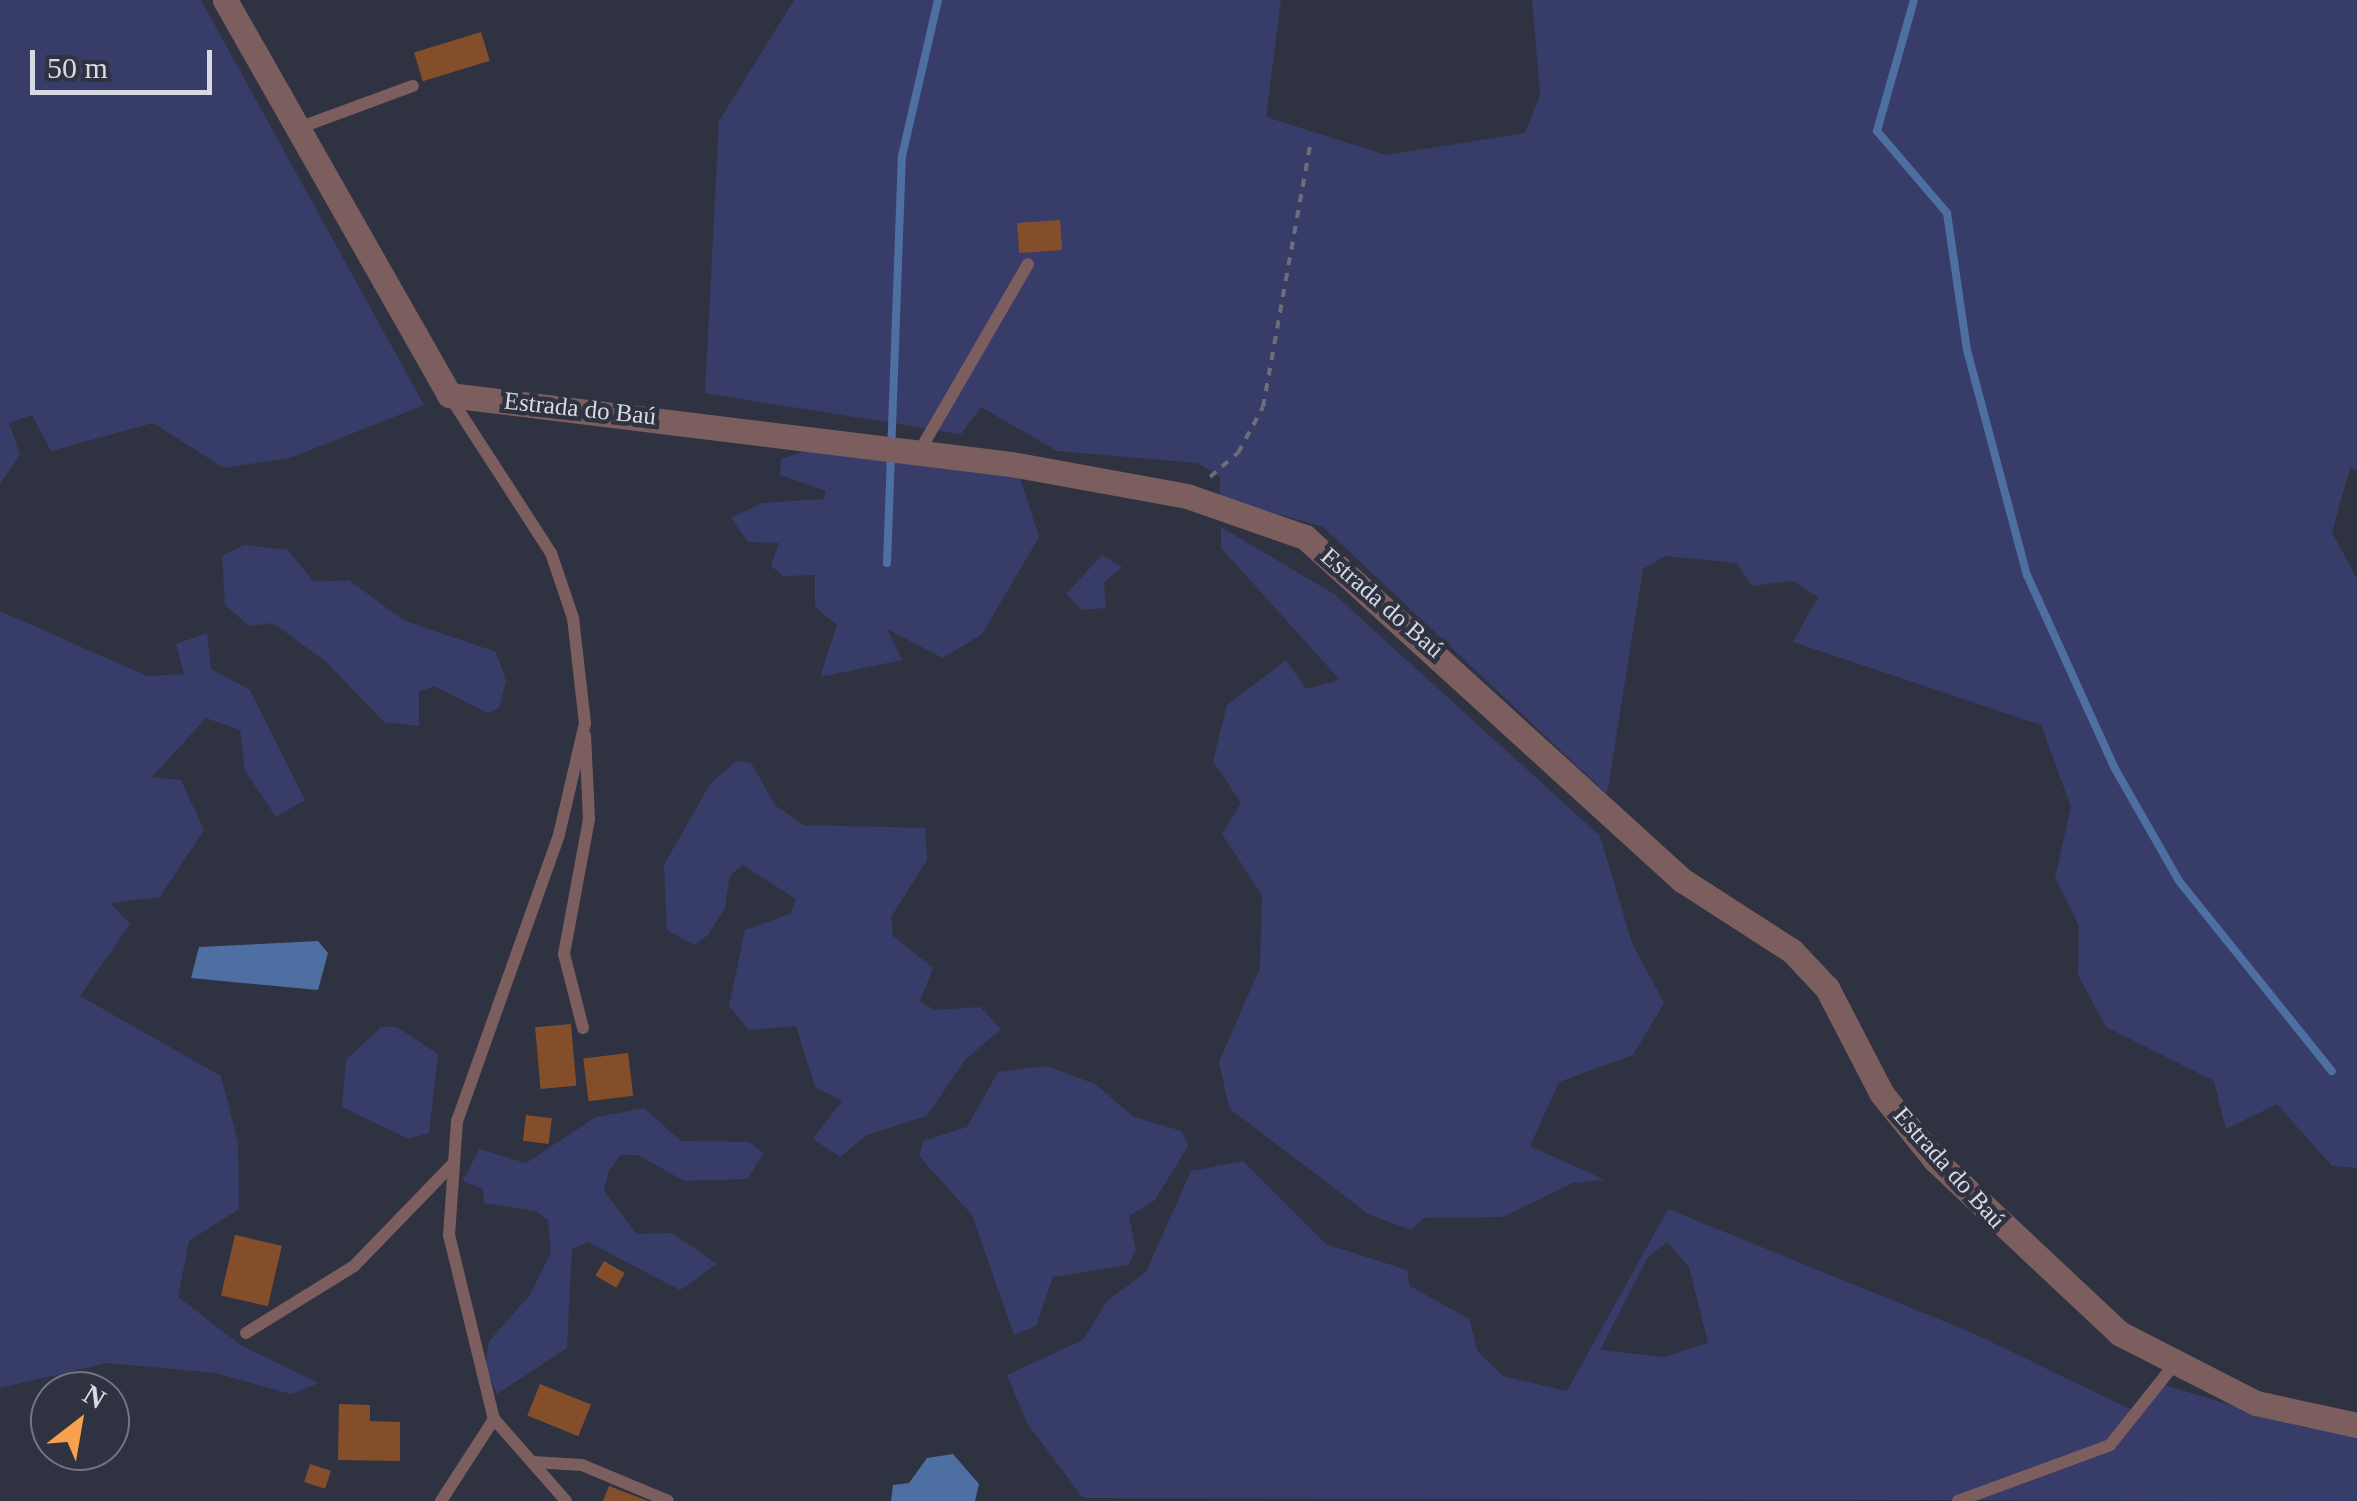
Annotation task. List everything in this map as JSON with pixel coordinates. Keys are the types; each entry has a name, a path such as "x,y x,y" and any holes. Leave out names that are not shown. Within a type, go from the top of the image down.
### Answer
{"street":[{"path":"225,0 304,126 449,394"},
{"name":"Estrada do Baú","path":"449,394 919,453 1187,496 1305,537 1340,562 1682,880 1792,951 1826,988 1882,1094 1977,1206 2119,1333 2173,1366 2256,1402 2357,1425"}],"lane":[{"path":"304,126 414,86"},
{"path":"919,453 1028,264"},
{"path":"449,394 552,553 573,618 585,722 589,819 564,954 584,1028"},
{"path":"566,1501 494,1419 449,1235 457,1121 559,835 585,722"},
{"path":"246,1333 354,1266 452,1165"},
{"path":"1958,1501 2110,1445 2173,1366"},
{"path":"441,1501 494,1419"},
{"path":"532,1462 582,1466 668,1501"}],"path":[{"path":"1187,496 1238,453 1264,408 1310,146"}],"shaded area":[{"path":"0,0 201,0 424,405 293,457 224,468 153,423 51,451 32,415 9,423 20,455 0,484"},
{"path":"794,0 1281,0 1266,117 1386,155 1525,133 1540,95 1532,0 2357,0 2357,470 2350,468 2332,532 2357,579 2357,1168 2332,1166 2277,1104 2226,1129 2214,1081 2106,1027 2078,975 2079,926 2055,878 2071,807 2041,725 1793,642 1818,597 1793,581 1752,586 1737,563 1665,556 1643,569 1607,794 1323,527 1220,497 1220,477 1198,463 1057,451 981,407 961,434 705,393 719,121"},
{"path":"805,451 1020,478 1039,537 982,634 943,658 887,629 902,660 820,677 837,625 815,607 815,575 783,576 771,566 779,543 748,542 731,518 762,503 824,499 826,491 780,475 781,459"},
{"path":"1221,527 1334,594 1600,836 1632,943 1664,1003 1633,1055 1559,1082 1530,1146 1605,1180 1573,1183 1503,1217 1424,1218 1411,1230 1368,1214 1229,1108 1219,1062 1260,968 1262,895 1222,834 1241,803 1213,761 1227,705 1286,660 1306,689 1340,680 1221,548"},
{"path":"244,545 288,550 314,582 349,580 403,620 496,652 506,681 499,708 488,713 434,686 419,692 419,726 384,722 326,662 273,623 249,626 225,605 222,556"},
{"path":"1102,555 1122,567 1104,582 1106,608 1082,610 1066,594"},
{"path":"0,611 147,676 184,674 176,644 207,633 211,669 250,690 305,800 276,817 245,771 240,730 206,718 152,777 181,780 204,830 160,897 110,903 130,924 80,996 221,1076 238,1143 239,1209 189,1241 178,1297 242,1346 319,1383 291,1394 216,1373 107,1363 73,1371 30,1371 30,1381 0,1388"},
{"path":"736,761 751,763 776,806 804,825 925,828 927,860 891,917 893,936 933,968 920,1001 934,1010 980,1007 1001,1029 965,1060 927,1116 867,1135 840,1157 813,1139 842,1101 815,1087 796,1026 749,1030 729,1006 745,930 790,914 796,899 743,865 730,875 725,908 707,936 694,945 667,930 664,865 710,784"},
{"path":"318,941 328,953 318,990 191,978 199,947"},
{"path":"381,1027 397,1027 438,1054 429,1133 409,1139 342,1107 346,1060"},
{"path":"1047,1066 1095,1084 1134,1117 1182,1131 1188,1146 1155,1200 1129,1216 1136,1251 1128,1265 1053,1277 1036,1326 1014,1335 972,1215 919,1156 923,1141 967,1127 998,1072"},
{"path":"644,1108 681,1141 749,1142 764,1153 747,1179 684,1181 638,1155 620,1155 608,1173 604,1191 637,1234 672,1233 717,1264 680,1290 588,1242 572,1249 567,1348 497,1394 485,1369 489,1341 530,1295 551,1252 548,1220 536,1211 484,1203 483,1189 463,1181 479,1149 526,1163 596,1117"},
{"path":"1243,1161 1326,1244 1407,1270 1410,1286 1469,1319 1478,1352 1503,1376 1567,1391 1668,1209 1975,1334 2140,1414 2161,1384 2306,1428 2357,1431 2357,1501 1083,1498 1027,1423 1007,1375 1083,1340 1107,1301 1146,1272 1191,1171","holes":["1667,1242 1689,1267 1708,1343 1664,1357 1600,1350 1648,1257"]},
{"path":"953,1454 979,1484 975,1501 891,1501 893,1485 909,1483 927,1458"}],"building":[{"path":"481,32 490,61 423,81 414,52"},
{"path":"1060,220 1062,250 1019,253 1017,223"},
{"path":"571,1024 576,1086 541,1089 535,1027"},
{"path":"628,1053 633,1096 589,1101 583,1058"},
{"path":"526,1115 552,1118 549,1144 523,1141"},
{"path":"235,1235 282,1246 268,1306 221,1295"},
{"path":"604,1261 625,1273 616,1288 596,1276"},
{"path":"540,1384 591,1405 578,1436 527,1416"},
{"path":"339,1404 370,1405 370,1421 400,1422 400,1461 338,1460"},
{"path":"310,1464 331,1471 325,1489 304,1482"},
{"path":"609,1486 648,1501 603,1501"}],"waterway":[{"path":"887,563 902,156 938,0"},
{"path":"1914,0 1877,131 1947,213 1967,350 2027,575 2114,767 2179,881 2332,1071"}]}
